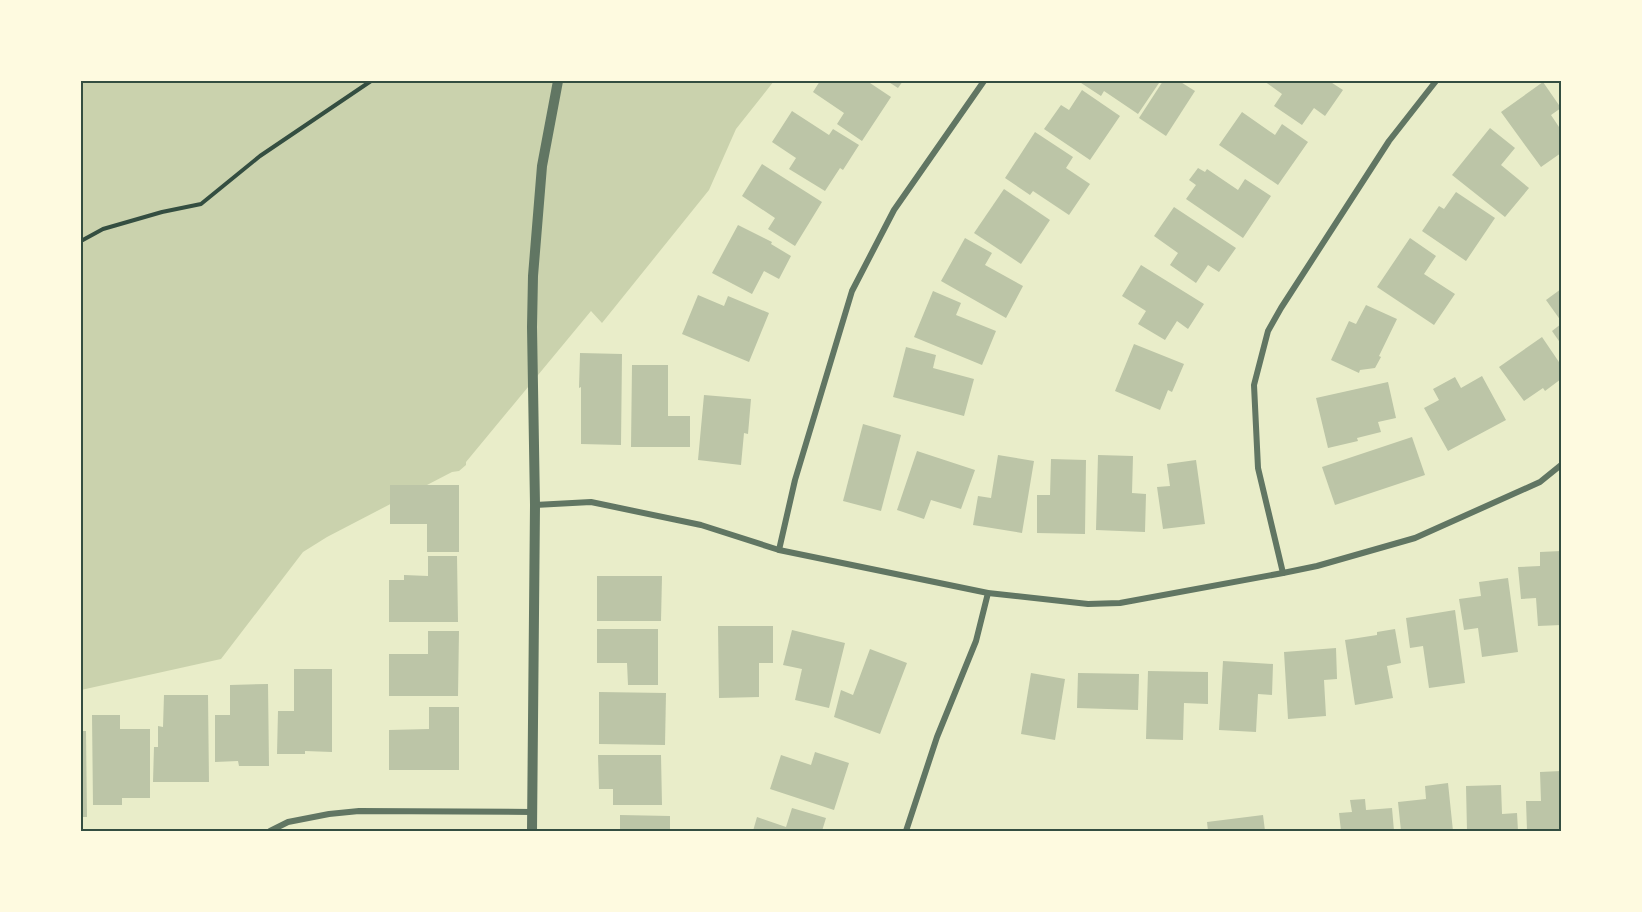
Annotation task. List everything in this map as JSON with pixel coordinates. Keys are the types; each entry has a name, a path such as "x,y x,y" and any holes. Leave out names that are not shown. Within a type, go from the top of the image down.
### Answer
{"street":[{"path":"532,831 535,505 533,276 542,166 558,81"},
{"path":"779,550 795,480 852,291 894,210 984,81"},
{"path":"1284,573 1258,468 1254,385 1268,331 1389,141 1436,81"},
{"path":"535,505 591,502 701,525 779,550 988,593 1088,604 1120,603 1317,566 1415,538 1540,482 1561,465"},
{"path":"906,831 937,737 976,641 988,593"},
{"path":"270,831 288,822 359,811 532,812"}],"path":[{"path":"81,241 103,229 162,212 201,204 260,156 371,81"}],"green space":[{"path":"81,81 774,81 736,129 709,190 602,323 591,311 466,462 466,465 459,471 452,472 327,537 303,552 221,659 81,690"}],"building":[{"path":"820,81 867,81 891,97 862,141 837,124 844,113 813,92"},
{"path":"887,81 903,81 898,88"},
{"path":"1078,81 1157,81 1159,83 1138,114 1104,91 1101,96"},
{"path":"1163,81 1179,81 1195,91 1166,136 1139,118"},
{"path":"1264,81 1329,81 1343,90 1325,116 1314,108 1302,125 1274,106 1282,94"},
{"path":"1543,82 1561,108 1551,115 1561,130 1561,153 1541,167 1501,112"},
{"path":"1082,90 1120,116 1090,160 1044,129 1061,105 1069,110"},
{"path":"792,111 829,135 833,129 859,145 843,170 840,168 825,191 789,169 796,158 772,142"},
{"path":"1242,112 1275,135 1282,124 1308,142 1278,185 1219,145"},
{"path":"1490,128 1515,148 1501,165 1529,188 1505,217 1452,175"},
{"path":"1035,132 1073,157 1066,168 1090,184 1069,215 1033,191 1030,195 1005,178"},
{"path":"762,164 822,202 795,246 768,229 775,218 742,196"},
{"path":"1198,168 1205,172 1207,169 1238,190 1245,179 1271,196 1243,238 1186,199 1196,185 1189,180"},
{"path":"1004,189 1050,220 1021,264 974,233"},
{"path":"1456,192 1495,218 1466,261 1422,231 1439,206 1444,209"},
{"path":"1174,207 1236,248 1219,272 1208,265 1196,283 1170,265 1178,253 1154,236"},
{"path":"738,225 772,242 771,244 791,256 779,279 764,271 752,294 712,273"},
{"path":"965,238 992,253 985,265 1023,286 1006,318 941,281"},
{"path":"1410,238 1436,256 1424,274 1455,294 1434,325 1377,287"},
{"path":"1141,265 1204,304 1188,329 1177,321 1165,340 1138,324 1146,311 1122,296"},
{"path":"1561,289 1561,321 1546,300"},
{"path":"933,291 961,303 956,315 996,331 982,365 914,337"},
{"path":"698,295 724,306 728,296 769,313 749,362 682,334"},
{"path":"1366,305 1397,319 1375,368 1360,370 1359,373 1331,360 1349,321 1356,324"},
{"path":"1561,324 1561,344 1552,331"},
{"path":"1542,337 1561,365 1561,379 1545,391 1543,388 1524,401 1499,367"},
{"path":"1134,344 1184,364 1172,392 1168,390 1160,410 1115,391"},
{"path":"906,347 936,355 933,368 974,379 964,416 893,397"},
{"path":"580,353 622,354 621,445 581,444"},
{"path":"632,365 668,365 668,416 690,416 690,447 631,447"},
{"path":"1482,376 1506,420 1448,451 1424,408 1439,400 1433,389 1455,377 1461,388"},
{"path":"1388,382 1396,418 1378,422 1381,432 1357,438 1358,441 1328,448 1316,398"},
{"path":"704,395 751,399 748,434 744,433 741,465 698,460"},
{"path":"863,424 901,435 881,511 843,501"},
{"path":"1412,437 1425,475 1335,505 1322,467"},
{"path":"917,451 975,470 961,509 931,500 924,519 897,510"},
{"path":"998,455 1034,461 1022,533 973,525 978,496 991,498"},
{"path":"1098,455 1133,456 1132,493 1146,494 1145,532 1096,530"},
{"path":"1051,459 1086,460 1085,534 1037,533 1037,495 1050,495"},
{"path":"1196,460 1205,524 1163,529 1157,487 1170,486 1167,464"},
{"path":"390,485 459,485 459,552 427,552 427,524 390,524"},
{"path":"1561,551 1561,625 1538,626 1536,598 1521,599 1518,567 1540,566 1540,552"},
{"path":"428,556 457,556 458,622 389,622 389,580 404,580 404,575 428,576"},
{"path":"597,576 662,576 661,621 597,621"},
{"path":"1508,578 1518,652 1482,657 1478,628 1464,630 1459,599 1481,596 1479,582"},
{"path":"1455,610 1465,683 1429,688 1423,646 1410,648 1406,618"},
{"path":"718,626 773,626 773,663 759,663 759,697 719,698"},
{"path":"597,629 658,629 658,685 628,685 627,663 597,663"},
{"path":"1395,629 1401,663 1387,666 1393,698 1355,705 1345,640 1377,635 1377,632"},
{"path":"792,630 845,643 829,708 795,700 802,669 783,665"},
{"path":"428,631 459,631 458,696 389,696 389,654 428,654"},
{"path":"1336,648 1337,679 1324,680 1326,716 1288,719 1284,652"},
{"path":"870,649 907,663 880,734 834,717 841,690 853,695"},
{"path":"1223,661 1273,664 1272,695 1258,694 1256,732 1219,730"},
{"path":"294,669 332,669 332,752 305,751 305,754 277,754 278,711 294,711"},
{"path":"1148,671 1208,672 1208,704 1184,703 1183,740 1146,739"},
{"path":"1031,673 1065,679 1055,740 1021,734"},
{"path":"1078,673 1139,674 1138,710 1077,708"},
{"path":"268,684 269,766 239,766 238,761 215,762 215,715 230,715 230,685"},
{"path":"599,692 666,693 665,745 599,744"},
{"path":"164,695 208,695 209,782 153,782 154,747 158,747 158,726 163,727"},
{"path":"429,707 459,707 459,770 389,770 389,730 429,729"},
{"path":"92,715 120,715 120,729 150,729 150,798 122,798 122,805 93,805"},
{"path":"81,731 86,731 87,817 81,817"},
{"path":"815,752 849,763 834,810 770,789 781,755 811,765"},
{"path":"598,755 661,755 662,805 613,805 613,789 599,789"},
{"path":"1561,771 1561,831 1527,831 1526,801 1541,801 1540,772"},
{"path":"1448,783 1453,831 1401,831 1398,802 1426,799 1425,786"},
{"path":"1501,785 1502,814 1517,813 1518,831 1467,831 1466,786"},
{"path":"1365,799 1366,810 1392,808 1394,831 1341,831 1339,813 1352,812 1350,800"},
{"path":"792,808 826,818 822,831 753,831 757,817 786,827"},
{"path":"620,815 670,816 670,831 620,831"},
{"path":"1263,815 1265,831 1208,831 1207,822"}]}
